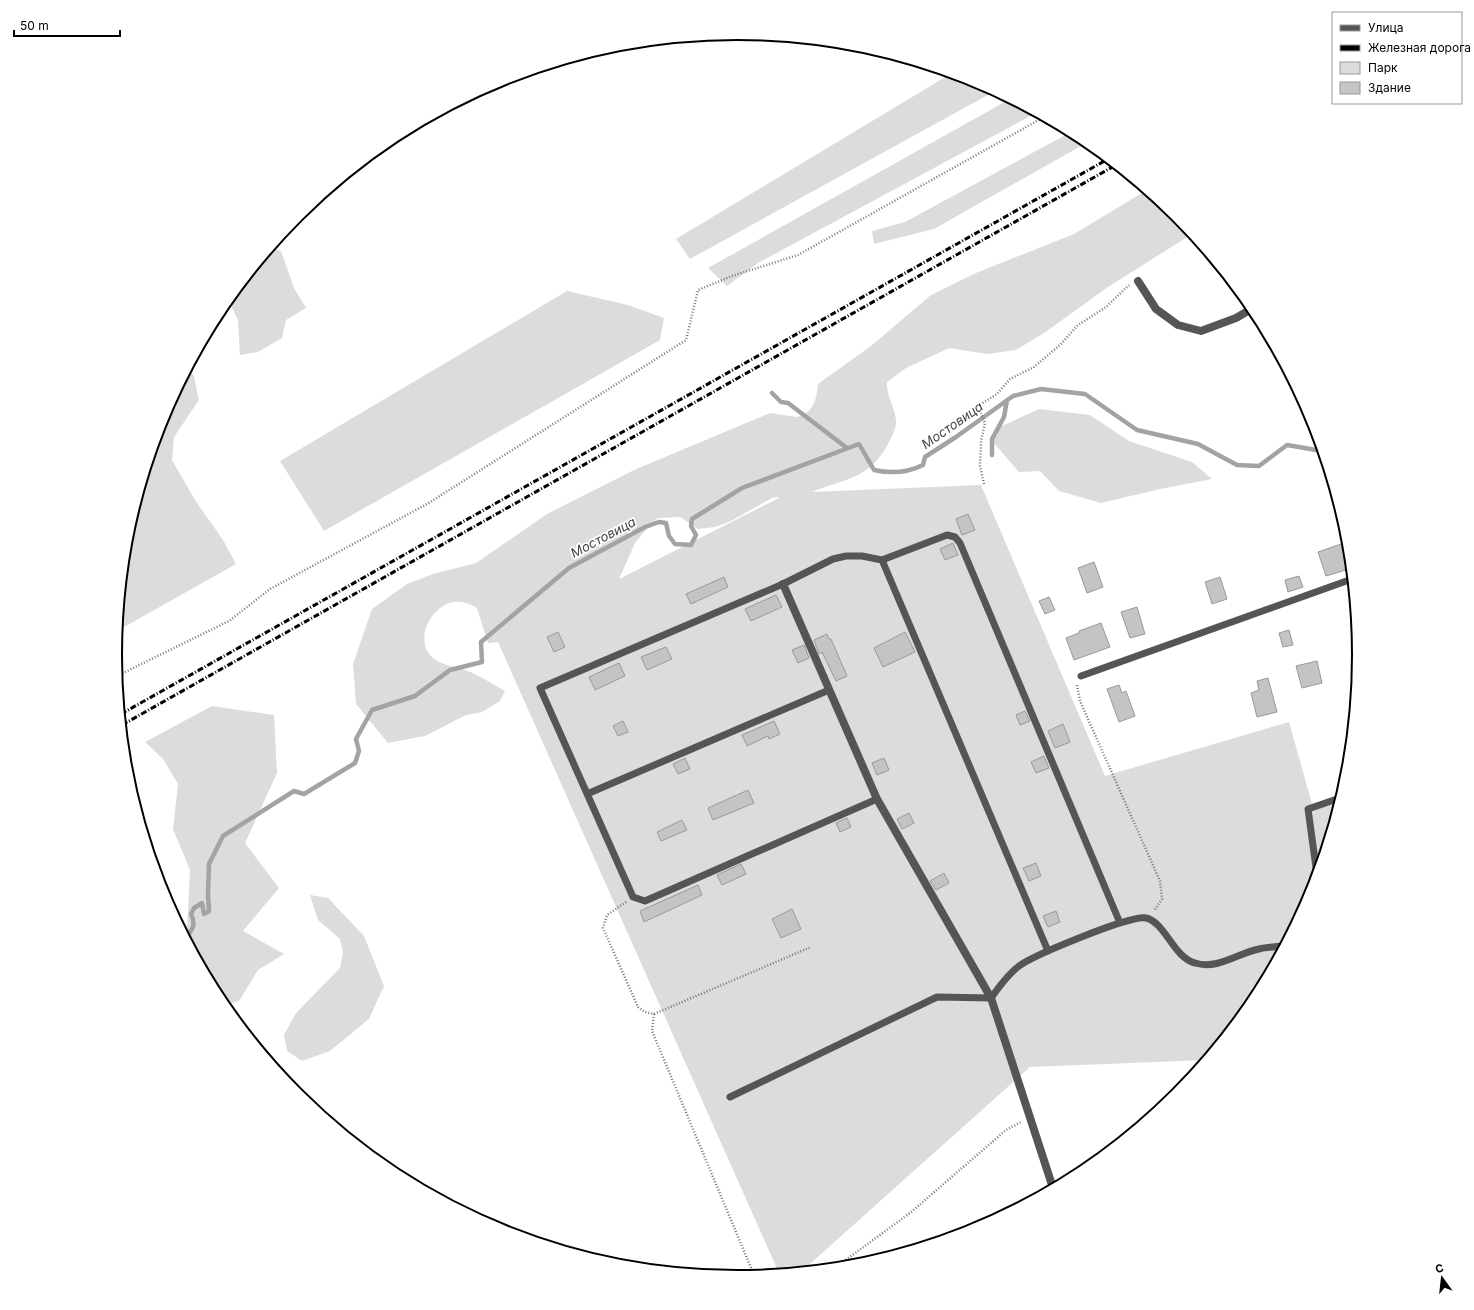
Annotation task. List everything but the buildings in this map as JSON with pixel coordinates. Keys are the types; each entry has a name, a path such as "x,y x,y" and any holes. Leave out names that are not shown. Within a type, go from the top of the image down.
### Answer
{"street":[{"path":"1138,281 1156,309 1178,325 1201,331 1236,318 1247,312"},
{"path":"783,584 877,799 991,998 1051,1183"}],"lane":[{"path":"877,799 645,901 633,898 540,688 783,584 833,559 846,556 862,556 882,560 947,534 955,538 960,543 1120,923"},
{"path":"882,560 1048,951"},
{"path":"1082,676 1348,581"},
{"path":"587,794 829,690"},
{"path":"1315,863 1308,809 1334,800"},
{"path":"730,1098 937,997 991,998 1002,982 1019,966 1048,951 1120,923 1146,918 1157,924 1180,954 1194,963 1215,964 1258,949 1279,947"}],"path":[{"path":"122,673 229,621 270,589 427,504 686,340 698,290 732,276 798,255 1039,120"},
{"path":"984,484 980,466 981,441 985,423 979,408 983,403 998,394 1010,379 1034,367 1061,344 1078,325 1106,308 1131,282 1138,281"},
{"path":"1082,676 1078,680 1077,686 1080,701 1160,881 1162,900 1157,908 1146,918"},
{"path":"633,898 607,915 603,928 638,1006 645,1012 654,1014 811,947"},
{"path":"654,1014 652,1031 752,1270"},
{"path":"846,1260 910,1213 1006,1130 1030,1116"}],"green space":[{"path":"945,77 989,94 690,259 676,239"},
{"path":"1006,102 1032,115 758,263 727,286 708,268"},
{"path":"1065,135 1081,146 934,229 874,244 872,231 905,222"},
{"path":"1142,193 1172,220 1187,237 1108,287 1044,333 1016,350 987,354 949,348 906,368 887,382 888,393 895,414 896,424 892,437 881,456 873,465 855,476 812,492 981,485 1105,776 1289,722 1312,804 1335,796 1319,853 1289,927 1270,963 1248,997 1225,1029 1199,1060 1030,1067 808,1266 777,1269 498,642 488,643 477,608 460,602 446,604 439,609 428,623 424,640 426,649 434,659 470,672 505,691 500,701 482,712 466,715 425,736 388,743 356,704 353,664 372,609 407,584 433,574 476,563 547,514 634,470 770,413 797,417 803,415 811,409 815,401 818,384 871,346 931,295 976,273 1074,234","holes":["779,497 619,579 635,543 649,526 658,518 680,517 698,529 715,527 731,521 772,498"]},
{"path":"276,249 281,251 294,288 306,308 286,320 282,338 258,352 240,355 238,320 231,306 249,281"},
{"path":"567,291 628,305 664,318 660,340 324,531 280,461"},
{"path":"191,372 194,377 199,400 174,437 172,460 195,500 223,540 236,564 123,628 127,575 143,496 155,457 169,420"},
{"path":"1039,409 1090,415 1129,441 1192,462 1212,479 1160,489 1101,503 1059,491 1040,471 1019,472 993,442 1000,427"},
{"path":"212,706 274,715 277,773 245,843 279,888 243,931 284,954 258,970 239,1001 230,1003 204,962 187,931 190,870 173,829 178,784 163,759 145,742"},
{"path":"310,895 328,898 364,936 384,986 369,1019 330,1051 302,1061 287,1051 284,1035 296,1013 340,968 343,953 340,939 318,920"}],"waterway":[{"name":"Мостовица","path":"189,934 193,926 191,914 194,908 202,903 204,914 209,911 209,864 223,836 294,791 304,794 355,763 359,751 356,739 372,710 415,696 450,670 482,662 481,642 569,568 645,527 659,522 666,523 669,536 675,544 691,545 696,535 691,526 692,519 742,488 859,444 874,470 899,472 917,468 923,465 925,457 956,437 1013,396 1041,389 1085,394 1137,430 1198,444 1237,465 1259,466 1287,445 1316,450"},
{"path":"772,393 781,402 788,403 847,448"},
{"path":"992,455 992,439 1004,417 1007,400"}],"railway":[{"path":"125,712 1103,162"},
{"path":"126,723 1112,167"}]}
